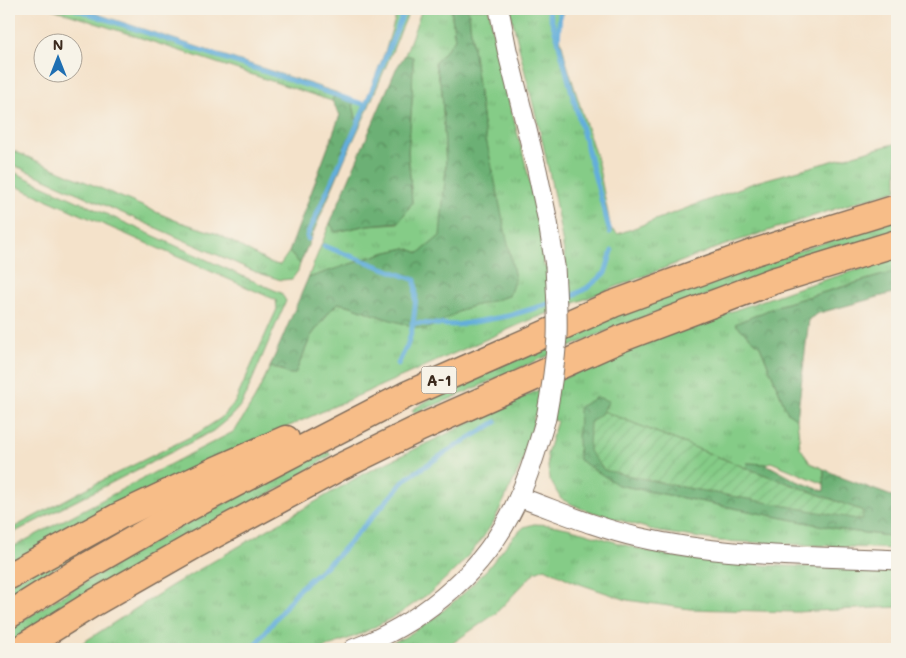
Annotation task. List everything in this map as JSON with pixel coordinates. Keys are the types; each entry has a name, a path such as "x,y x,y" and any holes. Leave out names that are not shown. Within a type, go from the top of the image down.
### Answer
{"highway":[{"name":"A-1","path":"9,615 82,569 190,507 406,394 613,304 754,252 897,208"},
{"name":"A-1","path":"20,649 92,604 197,544 340,467 420,428 620,339 774,281 897,243"},
{"path":"9,576 119,516 225,466 324,421 406,394"},
{"path":"50,649 197,544"}],"street":[{"path":"352,649 401,627 436,604 470,572 496,540 509,518 533,461 546,418 553,380 556,338 557,304 554,266 548,222 537,170 507,50 499,9"},
{"path":"519,497 594,525 636,537 675,545 756,554 897,560"}],"green space":[{"path":"53,9 82,9 335,92 332,101"},
{"path":"398,9 410,9 345,158 342,151 357,122 352,100 365,103 386,49"},
{"path":"422,9 451,9 455,39 435,64 442,90 446,167 441,236 419,253 406,248 383,253 308,278 330,223 336,232 368,225 398,223 412,203 408,152 413,57 405,55"},
{"path":"451,9 468,9 483,124 515,278 509,296 463,309 425,330 338,303 311,336 295,374 287,374 283,370 270,367 308,278 383,253 406,248 419,253 440,236 446,167 442,90 435,63 455,39"},
{"path":"468,9 489,9 493,33 541,233 544,267 566,265 546,159 510,9 565,9 558,28 566,61 598,163 611,229 618,234 756,182 897,143 897,190 716,248 523,323 219,457 9,563 9,549 235,431 255,398 270,367 295,374 311,336 338,303 384,318 450,317 463,309 509,295"},
{"path":"405,55 413,57 408,152 412,203 399,222 368,225 335,232 330,223 396,69"},
{"path":"335,92 352,100 357,122 342,151 345,158 300,264 289,252 340,115 332,101"},
{"path":"9,149 177,221 218,234 270,263 280,265 289,252 300,264 298,271 292,279 281,280 256,272 9,163"},
{"path":"9,170 281,293 286,301 242,404 230,417 213,431 9,535 9,530 93,485 198,433 221,418 235,402 277,309 276,300 9,183"},
{"path":"897,219 897,230 626,323 448,400 414,413 412,410 443,391 622,313 721,276"},
{"path":"897,258 897,271 780,305 736,324 760,346 787,411 797,419 800,447 810,463 824,469 824,484 771,462 766,464 748,463 746,468 603,411 609,401 597,398 618,485 849,531 897,537 897,549 720,541 660,532 582,509 561,499 549,478 547,454 557,421 534,415 522,463 494,521 480,542 458,567 431,592 399,614 361,634 321,649 73,649 171,586 363,474 557,381 667,334 798,288"},
{"path":"897,271 897,292 819,313 809,319 797,419 787,412 760,346 735,324 780,305"},
{"path":"597,397 609,401 601,414 672,485 861,519 863,511 746,468 747,463 766,464 797,481 824,491 824,469 897,498 897,537 849,531 618,485 579,460 579,407"},
{"path":"603,411 746,468 863,511 862,520 672,485 604,470 589,451 590,423"},
{"path":"328,452 331,455 292,481 9,643 9,629 55,600 155,541 286,470"},
{"path":"125,523 129,528 48,572 9,598 9,584"},
{"path":"534,524 568,528 637,548 685,558 764,565 897,570 897,607 795,612 690,609 627,600 574,582 545,568 535,572 495,614 444,649 378,649 403,638 431,621 465,592 488,568 513,537 524,527"}],"waterway":[{"path":"75,9 366,105"},
{"path":"308,239 307,236 366,105 405,9"},
{"path":"548,9 557,37"},
{"path":"561,9 558,41 610,232"},
{"path":"324,246 415,280 413,322 407,346 398,364"},
{"path":"412,323 457,325 508,316 566,299 587,288 605,273 612,251"},
{"path":"252,649 299,589 338,555 407,478 496,422"}]}
